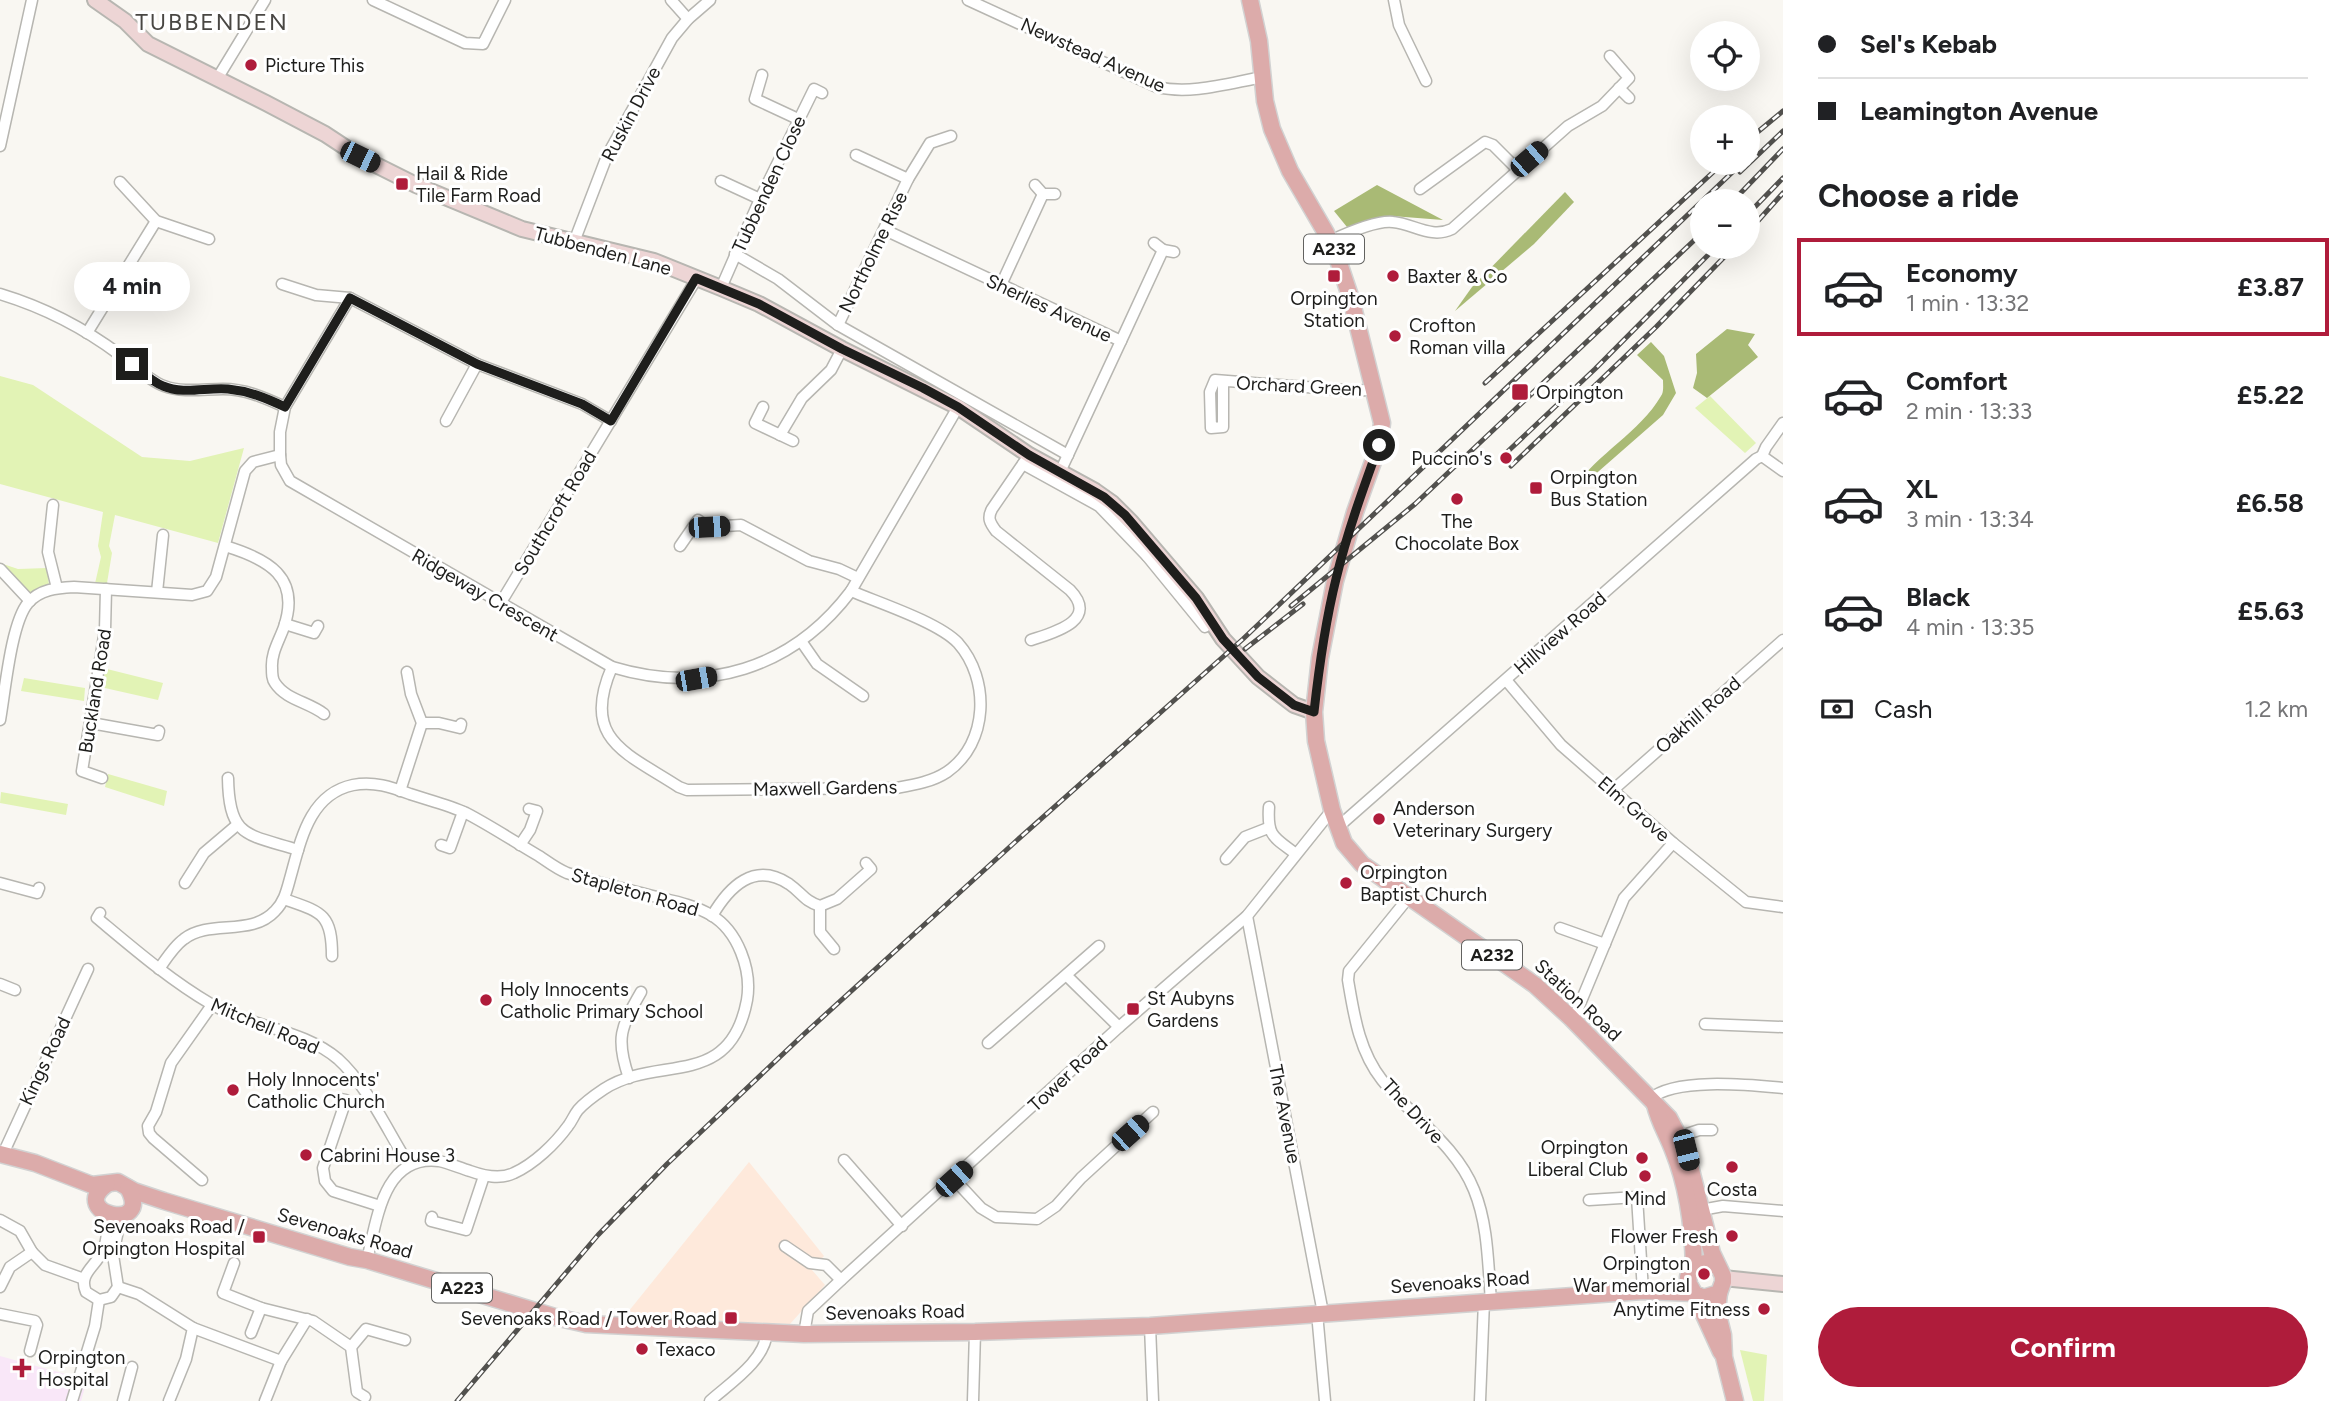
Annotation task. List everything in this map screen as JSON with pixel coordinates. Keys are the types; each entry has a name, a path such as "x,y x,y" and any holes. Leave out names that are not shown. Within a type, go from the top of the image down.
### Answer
{"main road":[{"name":"A232","path":"1250,0 1259,41 1269,118 1294,178 1330,241 1351,299 1375,388"},
{"name":"Station Road","path":"1375,388 1381,415 1381,436 1335,581 1320,658 1314,712 1316,741 1338,827 1347,849 1356,859 1521,975 1571,1018 1652,1102 1659,1122 1674,1138 1701,1210 1720,1279 1717,1311 1723,1335 1724,1357"},
{"name":"Station Road","path":"1674,1138 1690,1213 1692,1269"},
{"name":"A223","path":"1,1154 35,1163 92,1185 118,1182 128,1188"},
{"name":"A223","path":"56,1171 102,1211 114,1217 127,1211"},
{"path":"102,1211 97,1197 102,1187 107,1184"},
{"name":"Sevenoaks Road","path":"128,1188 164,1201 578,1323 614,1327 804,1334 975,1332 1150,1326 1643,1291 1696,1295"},
{"path":"127,1211 132,1199 128,1188"},
{"name":"Sevenoaks Road","path":"127,1211 138,1204 164,1201"},
{"path":"1696,1295 1709,1298 1720,1279 1705,1263 1692,1269 1689,1283 1724,1357 1735,1401"},
{"name":"Sevenoaks Road","path":"1643,1291 1673,1282 1692,1269"}],"street":[{"path":"0,146 32,0"},
{"name":"Tubbenden Lane","path":"95,0 125,21 148,44 325,134 360,157 416,185 522,229 654,261 721,288 759,304 958,407 1026,459 1060,472 1112,503 1151,553 1203,607 1223,639 1258,677 1294,705 1314,712"},
{"path":"217,79 265,0"},
{"path":"373,0 466,43 483,44 505,0"},
{"path":"671,0 688,19"},
{"name":"Ruskin Drive","path":"574,242 607,156 672,38 688,19 710,0"},
{"name":"Newstead Avenue","path":"968,0 1157,87 1189,90 1263,77"},
{"path":"1394,0 1399,25 1426,81"},
{"path":"1330,241 1350,232 1392,221 1430,232 1447,231 1568,126 1602,106 1629,78 1610,57"},
{"path":"762,75 755,99 799,119"},
{"path":"1619,88 1629,98"},
{"name":"Tubbenden Close","path":"721,288 760,199 814,89 822,93"},
{"name":"Northolme Rise","path":"838,325 908,179 930,143 951,136"},
{"path":"1420,189 1485,142 1493,145 1517,169"},
{"name":"Northolme Rise","path":"856,155 908,179"},
{"path":"721,181 760,199"},
{"path":"120,182 156,221 209,239"},
{"path":"1035,185 1043,194 1055,194"},
{"path":"1001,285 1043,194"},
{"path":"87,333 156,221"},
{"name":"Sherlies Avenue","path":"885,230 1121,341 1060,472"},
{"path":"1121,341 1169,251 1154,243"},
{"path":"735,254 778,279 838,325 1068,454"},
{"name":"Southcroft Road","path":"500,604 696,278"},
{"path":"282,284 316,295 350,298 477,364 582,404 611,421"},
{"path":"0,294 58,316 162,386 181,390 226,388 257,394 285,407"},
{"path":"0,720 18,621 30,601 43,592 57,588 192,595 207,591 216,577 245,471 253,462 280,455 280,432 285,407 350,298"},
{"path":"780,435 802,398 831,370 842,349"},
{"path":"446,421 477,364"},
{"name":"Orchard Green","path":"1223,382 1357,391 1375,388"},
{"path":"763,407 755,423 793,441"},
{"name":"Ridgeway Crescent","path":"280,455 281,465 290,481 612,667 640,676 696,679 731,673 765,662 801,641 832,616 851,591 958,407"},
{"name":"Hillview Road","path":"1338,827 1762,456 1783,423"},
{"path":"1762,456 1783,471"},
{"path":"1031,640 1068,627 1076,619 1078,609 1077,599 1070,590 996,531 990,522 992,509 1026,459 1099,506 1151,553 1205,627"},
{"path":"53,505 48,552 57,588"},
{"path":"680,546 698,520 709,527 741,525 809,561 839,569 858,578"},
{"path":"157,593 163,535"},
{"path":"225,546 247,552 278,572 287,586 290,602 285,624 271,659 273,681 285,695 315,707 324,714"},
{"path":"0,569 30,601"},
{"name":"Buckland Road","path":"102,778 82,771 105,630 106,589"},
{"name":"Maxwell Gardens","path":"612,667 604,684 601,704 602,723 612,743 687,790 896,788 925,783 948,771 967,749 979,723 981,694 974,666 956,641 932,626 851,591"},
{"path":"285,624 314,634 318,626"},
{"name":"Oakhill Road","path":"1613,790 1783,640"},
{"path":"801,641 817,664 863,696"},
{"path":"400,790 422,723 411,694 407,672"},
{"name":"Elm Grove","path":"1506,680 1561,745 1673,843 1746,902 1783,907"},
{"path":"91,723 158,735 159,731"},
{"path":"422,723 439,723 460,728 461,724"},
{"path":"228,778 230,808 237,825 252,836 298,850"},
{"name":"Stapleton Road","path":"284,900 298,850 312,814 336,790 373,782 463,812 564,872 682,904 712,916 733,936 742,954 747,974 748,997 737,1030 729,1042 708,1060 614,1083 578,1109 568,1126 548,1149 514,1173 499,1177 484,1175 440,1161 409,1165"},
{"path":"1269,807 1268,828 1272,836 1296,854"},
{"path":"520,845 530,830 537,811 529,809"},
{"name":"Tower Road","path":"804,1334 808,1311 1119,1027 1247,916 1332,810"},
{"path":"441,845 450,848 463,812"},
{"path":"186,883 204,853 237,825"},
{"path":"1226,859 1245,837 1268,828"},
{"path":"1571,1018 1577,1011 1624,898 1673,843"},
{"path":"712,916 723,897 737,883 762,876 775,877 790,885 807,901 820,906 837,899 871,869 866,863"},
{"path":"0,883 37,893 38,888"},
{"name":"The Drive","path":"1409,897 1349,971 1348,980 1358,1033 1381,1079 1453,1156 1474,1189 1483,1215 1488,1301 1480,1401"},
{"path":"159,968 184,938 198,932 261,922 274,913 284,900 317,911 328,923 332,956"},
{"path":"820,906 820,932 834,949"},
{"name":"Mitchell Road","path":"100,913 97,918 159,968 212,1005 309,1041 336,1058 359,1085 409,1165"},
{"name":"The Avenue","path":"1247,916 1320,1313 1325,1401"},
{"path":"1560,928 1605,944"},
{"path":"988,1043 1099,946"},
{"name":"Kings Road","path":"1,1154 88,968"},
{"path":"1067,976 1119,1027"},
{"path":"0,984 15,990"},
{"path":"629,1078 622,1058 623,1024 641,992"},
{"path":"202,1180 153,1138 148,1126 156,1112 171,1063 212,1005"},
{"path":"1705,1024 1783,1027"},
{"path":"1652,1102 1661,1091 1701,1086 1783,1088"},
{"path":"341,1099 346,1100 323,1168 325,1181 333,1191 380,1206"},
{"path":"954,1179 981,1208 996,1217 1037,1219 1056,1206 1081,1178 1153,1112"},
{"path":"1674,1138 1699,1130 1712,1130"},
{"path":"844,1160 902,1226"},
{"path":"367,1260 380,1206 388,1186 396,1174 409,1165"},
{"path":"432,1217 431,1221 467,1230 484,1175"},
{"path":"1590,1200 1637,1196 1643,1291"},
{"path":"1701,1210 1723,1206 1783,1211"},
{"path":"93,1267 104,1266 117,1276 117,1287 111,1297 99,1300 86,1292 84,1279 105,1244 106,1224 102,1211"},
{"path":"114,1272 115,1243 120,1221 127,1211"},
{"path":"0,1220 20,1231 32,1252 45,1265 84,1279"},
{"path":"785,1246 810,1263 826,1265 841,1280"},
{"path":"0,1287 10,1267 32,1252"},
{"path":"234,1264 223,1293 261,1308 313,1321 351,1347 358,1392 365,1397"},
{"path":"1720,1279 1783,1284"},
{"path":"117,1287 139,1294 192,1328 281,1361"},
{"path":"72,1401 95,1326 99,1300"},
{"path":"251,1333 261,1308"},
{"path":"0,1314 35,1321 37,1325 30,1351"},
{"path":"265,1401 281,1361 307,1320"},
{"path":"1150,1326 1153,1401"},
{"path":"169,1401 186,1359 192,1328"},
{"path":"351,1347 366,1329 405,1340"},
{"path":"710,1401 753,1361 763,1348 767,1332"},
{"path":"973,1401 975,1332"},
{"path":"123,1401 132,1367"}],"shaded area":[{"path":"749,1162 824,1256 812,1270 825,1285 790,1324 624,1317"},
{"name":"Orpington Hospital","path":"0,1356 87,1380 81,1401 0,1401"}],"green space":[{"path":"1377,185 1443,220 1392,216 1347,227 1334,211"},
{"path":"1565,192 1574,202 1534,244 1455,311 1472,287"},
{"path":"1727,329 1755,334 1748,345 1758,357 1707,398 1693,388 1697,373 1696,354"},
{"path":"1651,342 1664,356 1676,393 1663,415 1583,485 1574,488 1594,464 1642,421 1662,394 1663,380 1637,355"},
{"path":"0,376 33,385 142,457 190,461 244,448 218,543 115,515 109,546 112,553 106,589 94,588 101,557 98,546 103,512 0,484"},
{"path":"1710,396 1756,443 1745,453 1695,408"},
{"path":"3,564 18,569 47,568 49,585 29,594"},
{"path":"99,667 163,683 158,700 96,686"},
{"path":"24,678 85,688 84,701 21,691"},
{"path":"108,774 167,791 164,806 105,787"},
{"path":"1,792 68,804 66,815 0,803"},
{"path":"1740,1350 1767,1355 1764,1401 1753,1401"}],"railway":[{"path":"1760,130 1783,111"},
{"path":"1760,153 1783,131"},
{"path":"1745,189 1783,149"},
{"path":"1485,383 1710,175"},
{"path":"457,1401 598,1235 667,1164 803,1035 1243,639 1729,175"},
{"path":"1760,202 1783,178"},
{"path":"1760,219 1783,193"},
{"path":"1291,606 1415,504 1690,244"},
{"path":"1504,455 1595,369 1704,259"},
{"path":"1511,466 1656,327 1722,259"},
{"path":"1245,649 1303,604"}],"place":[{"name":"Picture This","path":"251,65"},
{"name":"Hail & Ride Tile Farm Road","path":"402,184"},
{"name":"Orpington Station","path":"1334,276"},
{"name":"Baxter & Co","path":"1393,276"},
{"name":"Crofton Roman villa","path":"1395,336"},
{"name":"Orpington","path":"1520,392"},
{"name":"Puccino's","path":"1506,458"},
{"name":"Orpington Bus Station","path":"1536,488"},
{"name":"The Chocolate Box","path":"1457,499"},
{"name":"Anderson Veterinary Surgery","path":"1379,819"},
{"name":"Orpington Baptist Church","path":"1346,883"},
{"name":"Holy Innocents Catholic Primary School","path":"486,1000"},
{"name":"St Aubyns Gardens","path":"1133,1009"},
{"name":"Holy Innocents' Catholic Church","path":"233,1090"},
{"name":"Cabrini House 3","path":"306,1155"},
{"name":"Orpington Liberal Club","path":"1642,1158"},
{"name":"Costa","path":"1732,1167"},
{"name":"Mind","path":"1645,1176"},
{"name":"Flower Fresh","path":"1732,1236"},
{"name":"Sevenoaks Road / Orpington Hospital","path":"259,1237"},
{"name":"Orpington War memorial","path":"1704,1274"},
{"name":"Anytime Fitness","path":"1764,1309"},
{"name":"Sevenoaks Road / Tower Road","path":"731,1318"},
{"name":"Texaco","path":"642,1349"},
{"name":"Orpington Hospital","path":"22,1368"}],"district":[{"name":"TUBBENDEN","path":"212,22"}],"route":[{"path":"132,364 162,386 181,390 226,388 257,394 285,407 350,298 477,364 582,404 611,421 696,278 759,304 842,349 923,388 958,407 1029,455 1104,497 1125,515 1196,598 1223,639 1258,677 1300,709 1314,712 1320,658 1335,581 1355,512 1379,445"}]}
